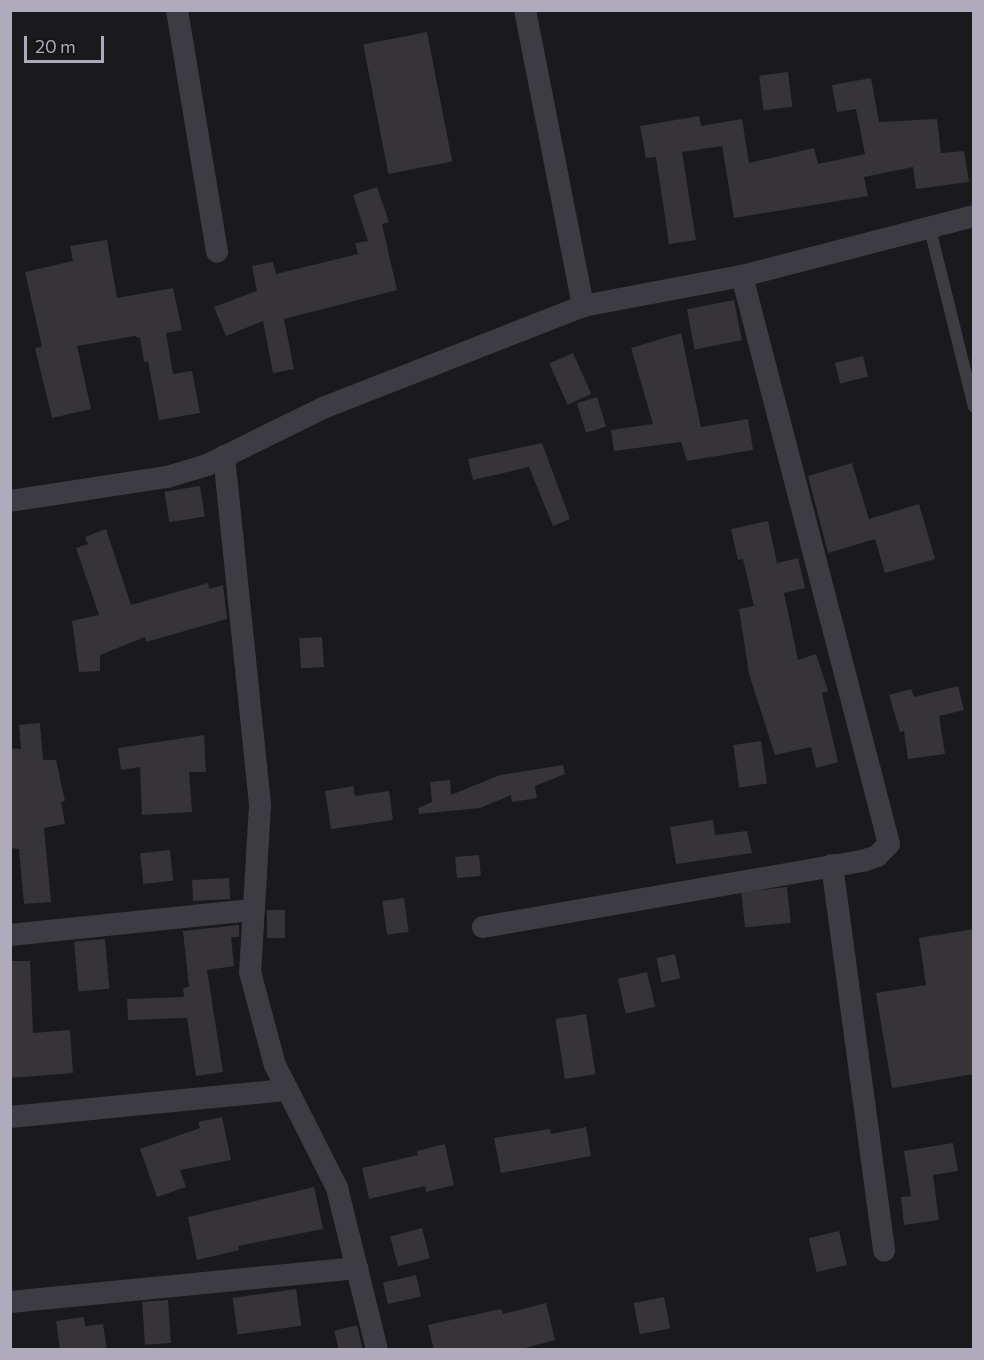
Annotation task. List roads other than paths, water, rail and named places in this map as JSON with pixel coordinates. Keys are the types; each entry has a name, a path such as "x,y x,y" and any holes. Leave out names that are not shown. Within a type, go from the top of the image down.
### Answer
{"street":[{"path":"177,10 217,252"},
{"path":"525,10 583,306"},
{"path":"10,501 167,477 224,456 323,408 583,306 742,276 929,225 974,216"},
{"path":"483,927 877,856 890,837 742,276"},
{"path":"224,456 260,806 250,972 285,1090 337,1188 377,1350"},
{"path":"832,865 884,1251"},
{"path":"10,934 254,910"},
{"path":"10,1117 285,1090"},
{"path":"10,1302 357,1268"}],"lane":[{"path":"929,225 974,407"}]}
